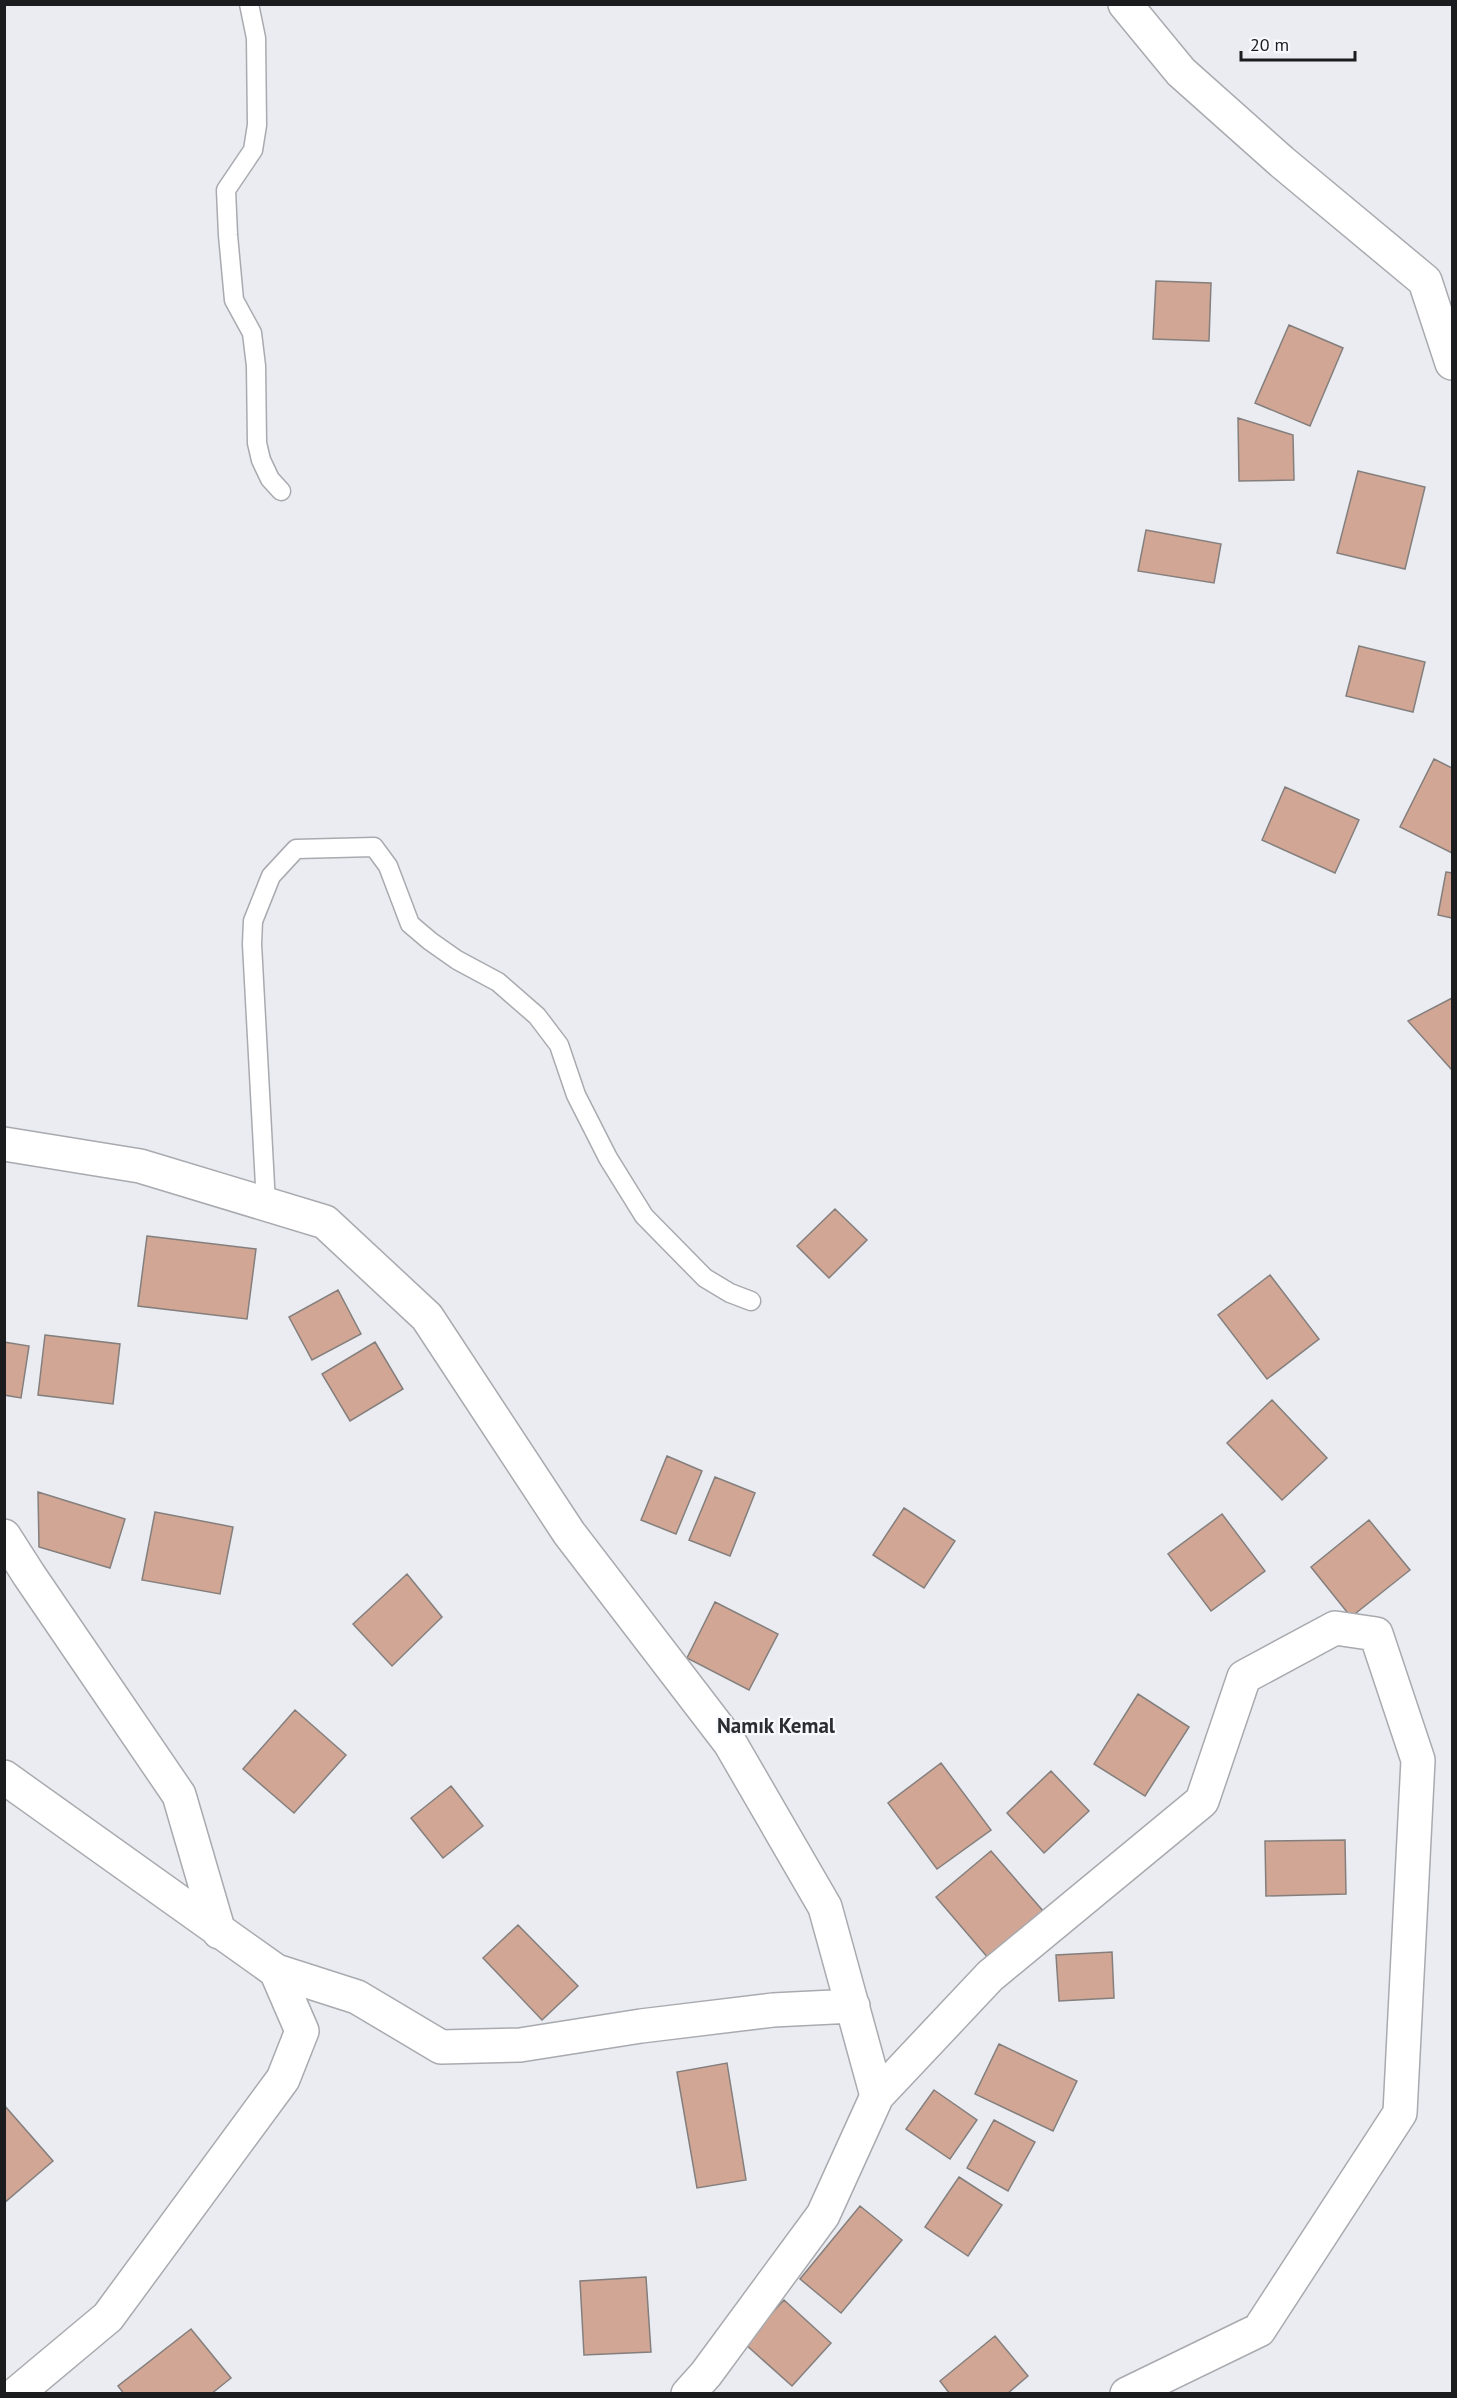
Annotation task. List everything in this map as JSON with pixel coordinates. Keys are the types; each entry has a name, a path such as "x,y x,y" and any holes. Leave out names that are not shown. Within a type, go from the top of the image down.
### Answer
{"street":[{"path":"1125,4 1181,72 1282,162 1425,281 1452,363"},
{"path":"4,1144 140,1166 325,1222 428,1317 569,1533 730,1743 825,1907 878,2096"},
{"path":"4,1536 178,1795 219,1932"},
{"path":"688,2394 706,2374 823,2215 878,2096 990,1976 1202,1801 1244,1677 1335,1628 1376,1634 1418,1760 1400,2113 1259,2330 1127,2394"},
{"path":"4,1777 276,1971 357,1997 441,2047 520,2045 729,2015 773,2010 853,2006"},
{"path":"15,2394 108,2317 283,2079 302,2031 276,1971"}],"lane":[{"path":"249,4 256,38 257,125 253,150 226,190 228,235 234,300 252,333 261,460 270,479 281,491"},
{"path":"266,1204 252,944 254,921 271,876 296,849 374,847 388,866 410,924 457,960 498,982 537,1016 559,1045 576,1095 608,1158 644,1216 705,1278 730,1293 751,1301"}],"building":[{"path":"1156,281 1211,283 1209,341 1153,339"},
{"path":"1289,325 1343,348 1310,426 1255,403"},
{"path":"1238,418 1293,435 1294,480 1239,481"},
{"path":"1358,471 1425,487 1405,569 1337,553"},
{"path":"1146,530 1221,544 1214,583 1138,571"},
{"path":"1359,646 1425,662 1413,712 1346,696"},
{"path":"1434,759 1452,768 1452,853 1400,827"},
{"path":"1285,787 1359,820 1335,873 1262,840"},
{"path":"1446,872 1452,873 1452,918 1438,915"},
{"path":"1452,998 1452,1070 1408,1021"},
{"path":"835,1209 867,1240 829,1278 797,1246"},
{"path":"147,1236 256,1249 247,1319 138,1306"},
{"path":"1270,1275 1319,1339 1267,1379 1218,1315"},
{"path":"338,1290 361,1334 312,1360 289,1317"},
{"path":"45,1335 120,1344 113,1404 38,1395"},
{"path":"4,1342 29,1346 21,1398 4,1395"},
{"path":"375,1342 403,1389 350,1421 322,1374"},
{"path":"1272,1400 1327,1458 1282,1500 1227,1443"},
{"path":"667,1456 702,1471 676,1534 641,1520"},
{"path":"715,1477 755,1493 730,1556 689,1540"},
{"path":"38,1492 125,1519 110,1568 39,1547"},
{"path":"904,1508 955,1541 924,1588 873,1555"},
{"path":"155,1512 233,1527 220,1594 142,1580"},
{"path":"1222,1514 1265,1571 1211,1611 1168,1554"},
{"path":"1369,1520 1410,1570 1351,1617 1311,1567"},
{"path":"407,1574 442,1617 392,1666 353,1624"},
{"path":"715,1602 778,1634 749,1690 687,1658"},
{"path":"1138,1694 1189,1727 1145,1796 1094,1764"},
{"path":"295,1710 346,1755 294,1813 243,1769"},
{"path":"941,1763 991,1830 937,1869 888,1803"},
{"path":"1051,1771 1089,1811 1044,1853 1007,1813"},
{"path":"451,1786 483,1826 443,1858 411,1818"},
{"path":"1345,1840 1346,1894 1266,1896 1265,1841"},
{"path":"991,1851 1044,1912 989,1959 936,1897"},
{"path":"518,1925 578,1986 542,2020 483,1958"},
{"path":"1112,1952 1114,1998 1059,2001 1056,1955"},
{"path":"999,2044 1077,2081 1053,2131 975,2094"},
{"path":"727,2063 746,2180 697,2188 677,2072"},
{"path":"934,2090 977,2120 950,2159 906,2129"},
{"path":"4,2105 53,2161 4,2203"},
{"path":"994,2120 1035,2142 1008,2191 967,2168"},
{"path":"959,2177 1002,2205 968,2256 925,2227"},
{"path":"860,2206 902,2240 841,2313 800,2279"},
{"path":"646,2277 651,2352 584,2355 580,2281"},
{"path":"784,2300 831,2343 792,2386 744,2343"},
{"path":"191,2329 231,2378 211,2394 124,2394 118,2386"},
{"path":"995,2336 1028,2376 1007,2394 950,2394 940,2381"}],"district":[{"name":"Namık Kemal","path":"776,1725"}]}
